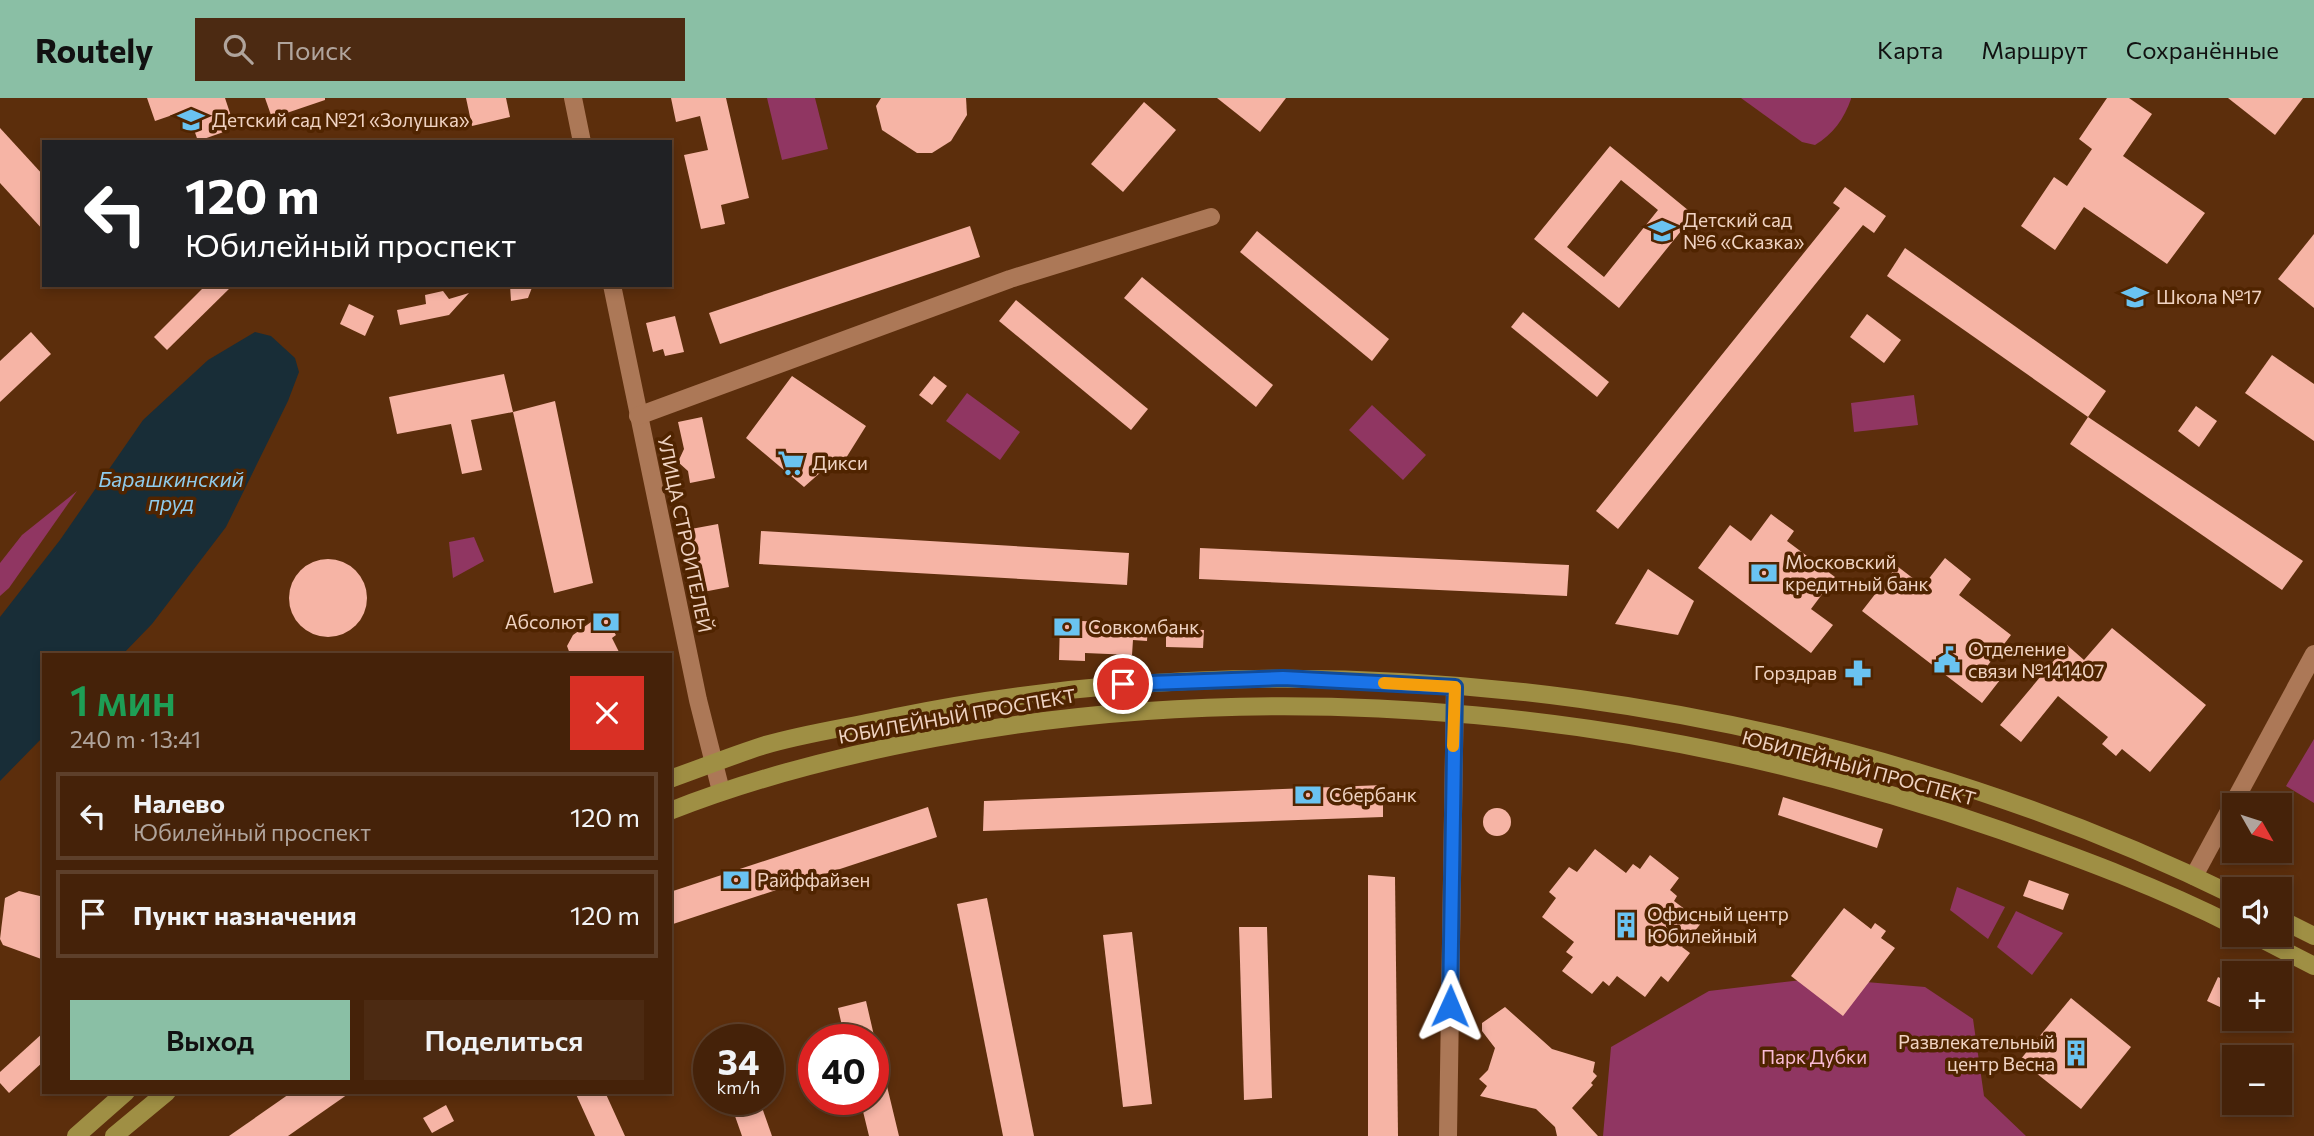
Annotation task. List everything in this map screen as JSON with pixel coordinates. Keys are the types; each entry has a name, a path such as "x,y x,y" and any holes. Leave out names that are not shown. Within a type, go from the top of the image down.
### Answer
{"main road":[{"name":"ЮБИЛЕЙНЫЙ ПРОСПЕКТ","path":"672,778 763,746 950,706 1104,685 1283,678 1455,687 1593,701 1786,737 1885,763 1996,799 2122,845 2222,890"},
{"name":"ЮБИЛЕЙНЫЙ ПРОСПЕКТ","path":"672,810 721,791 854,753 996,727 1108,713 1299,706 1454,714 1640,736 1780,764 1943,810 2054,849 2222,920"},
{"path":"2292,925 2314,936"},
{"path":"2276,947 2314,967"},
{"path":"75,1136 124,1094"},
{"path":"114,1136 165,1094"}],"street":[{"path":"573,98 582,140"},
{"path":"638,416 1010,279 1211,217"},
{"name":"УЛИЦА СТРОИТЕЛЕЙ","path":"612,287 638,416 721,791"},
{"path":"2194,876 2314,654"},
{"path":"1448,1136 1455,687"}],"green space":[{"path":"767,98 815,98 828,149 782,160"},
{"path":"1741,98 1851,99 1837,125 1815,145 1802,142"},
{"path":"967,393 1020,432 1000,460 946,421"},
{"path":"1914,395 1918,425 1854,432 1851,403"},
{"path":"1372,405 1426,455 1403,480 1349,430"},
{"path":"77,491 9,588 0,596 0,563 22,535"},
{"path":"474,537 484,561 453,578 449,542"},
{"path":"2314,739 2314,803 2286,786"},
{"path":"1957,887 2005,907 1988,939 1950,910"},
{"path":"2016,911 2063,933 2032,975 1997,947"},
{"name":"Парк Дубки","path":"1819,978 1925,987 1973,1019 1984,1096 2026,1136 1603,1136 1611,1047 1709,991"}],"water":[{"name":"Барашкинский пруд","path":"255,332 271,336 295,358 299,372 288,401 226,527 152,624 124,653 42,653 42,738 0,781 0,617 60,540 143,420 208,360"}],"building":[{"path":"147,98 225,98 235,128 198,140 187,110 155,121"},
{"path":"265,98 325,98 325,100 272,118"},
{"path":"466,98 506,98 510,117 472,126"},
{"path":"671,98 726,98 749,198 721,205 725,224 701,229 684,155 708,150 700,116 676,122"},
{"path":"881,98 966,98 967,115 951,141 932,153 917,153 882,130 876,106"},
{"path":"1217,98 1286,98 1260,132"},
{"path":"2107,98 2129,98 2152,114 2123,156 2205,213 2167,264 2084,207 2055,250 2021,226 2054,177 2067,186 2092,149 2079,139"},
{"path":"2228,98 2303,98 2275,135"},
{"path":"1144,102 1176,130 1123,192 1091,164"},
{"path":"0,128 42,174 42,229 0,183"},
{"name":"Детский сад №6 «Сказка»","path":"1610,146 1694,215 1619,308 1534,239","holes":["1621,180 1658,210 1604,277 1567,247"]},
{"path":"1845,187 1886,216 1874,233 1863,225 1618,529 1596,511 1840,208 1833,203"},
{"path":"970,226 980,257 720,344 709,313"},
{"path":"1257,231 1389,339 1372,361 1240,252"},
{"path":"2314,234 2314,308 2278,279"},
{"path":"1905,248 2106,391 2088,417 1887,276"},
{"path":"1142,277 1273,385 1256,407 1124,298"},
{"path":"204,287 231,287 167,350 154,337"},
{"path":"510,287 532,287 528,298 511,301"},
{"path":"443,291 449,299 469,293 449,315 400,325 397,310 426,304 425,295"},
{"path":"1016,300 1148,409 1131,430 999,321"},
{"path":"349,304 374,316 365,336 340,324"},
{"path":"1523,312 1609,382 1597,397 1511,327"},
{"path":"1867,314 1901,340 1884,363 1850,337"},
{"path":"675,316 684,352 665,356 663,349 653,352 646,323"},
{"path":"31,332 51,354 0,402 0,361"},
{"path":"2272,355 2314,384 2314,441 2245,393"},
{"path":"504,374 513,412 471,420 482,470 462,474 451,424 397,434 389,397"},
{"path":"792,376 866,426 846,458 830,464 804,487 746,438"},
{"path":"934,376 947,386 932,405 919,395"},
{"path":"555,401 593,583 554,593 513,412"},
{"path":"2196,406 2217,421 2199,447 2178,431"},
{"path":"702,417 715,478 690,483 688,471 678,462 684,449 678,422"},
{"path":"2088,417 2303,561 2282,590 2070,444"},
{"path":"1771,514 1794,531 1787,541 1835,577 1811,609 1833,625 1811,653 1698,568 1730,525 1751,541"},
{"path":"718,524 729,587 703,592 691,529"},
{"path":"761,531 1129,553 1127,585 759,564"},
{"path":"1200,548 1569,565 1567,596 1199,579"},
{"path":"1945,558 1971,579 1959,595 2011,635 1985,669 2000,680 1982,703 1862,611 1897,566 1923,586"},
{"path":"328,559 343,562 356,570 364,583 367,598 364,613 356,626 343,634 328,637 313,634 300,626 292,613 289,598 292,583 300,570 313,562"},
{"path":"1648,569 1694,601 1678,635 1615,624"},
{"path":"605,612 614,622 610,626 616,635 612,638 620,653 570,653 567,646 573,635"},
{"path":"1060,620 1148,624 1147,641 1133,640 1132,655 1085,653 1085,661 1059,660"},
{"path":"2112,628 2206,705 2150,772 2122,749 2116,756 2102,744 2108,737 2058,696 2021,742 2000,725 2067,645 2084,660"},
{"path":"1166,629 1204,630 1203,648 1166,647"},
{"path":"1383,785 1383,817 983,831 984,801"},
{"path":"1783,797 1883,829 1877,848 1778,815"},
{"path":"928,807 937,837 672,924 672,891"},
{"path":"1497,808 1507,812 1511,822 1507,832 1497,836 1487,832 1483,822 1487,812"},
{"name":"Офисный центр Юбилейный","path":"1595,849 1626,873 1633,864 1640,869 1650,855 1679,878 1670,890 1677,896 1674,901 1702,922 1682,947 1690,953 1668,982 1661,976 1645,997 1617,976 1609,986 1603,981 1592,994 1562,971 1573,957 1566,952 1574,942 1542,917 1556,898 1549,892 1569,867 1577,872"},
{"path":"1368,875 1395,877 1398,1136 1368,1136"},
{"path":"2029,880 2069,894 2063,910 2023,896"},
{"path":"19,891 42,897 42,959 3,945 0,939 5,898"},
{"path":"987,898 1034,1136 1003,1136 957,904"},
{"path":"1844,908 1871,929 1875,923 1886,931 1881,938 1895,948 1843,1016 1791,976"},
{"path":"1239,927 1267,927 1272,1098 1244,1100"},
{"path":"1132,932 1152,1104 1123,1107 1103,935"},
{"path":"2218,977 2222,979 2222,1008 2207,1001"},
{"name":"Развлекательный центр Весна","path":"2071,998 2131,1047 2081,1109 2020,1060"},
{"path":"866,1001 871,1024 842,1024 838,1008"},
{"path":"1505,1007 1552,1049 1595,1062 1593,1072 1597,1076 1591,1083 1593,1085 1572,1108 1598,1136 1557,1136 1555,1127 1536,1109 1480,1096 1487,1086 1479,1079 1488,1070 1495,1048 1482,1031 1482,1023"},
{"path":"42,1034 42,1063 9,1093 0,1083 0,1072"},
{"path":"289,1094 348,1094 288,1136 229,1136"},
{"path":"576,1094 606,1094 625,1136 595,1136"},
{"path":"889,1094 899,1136 869,1136 864,1115 889,1115"},
{"path":"446,1105 454,1121 432,1133 423,1118"},
{"path":"735,1115 765,1115 772,1136 742,1136"}],"slow traffic":[{"path":"1384,683 1455,687 1453,746"}],"place":[{"name":"Детский сад №21 «Золушка»","path":"191,120"},
{"name":"Детский сад №6 «Сказка»","path":"1662,231"},
{"name":"Школа №17","path":"2135,297"},
{"name":"Дикси","path":"791,463"},
{"name":"Московский кредитный банк","path":"1764,573"},
{"name":"Абсолют","path":"606,622"},
{"name":"Совкомбанк","path":"1067,627"},
{"name":"Отделение связи №141407","path":"1947,660"},
{"name":"Горздрав","path":"1858,673"},
{"name":"Сбербанк","path":"1308,795"},
{"name":"Райффайзен","path":"736,880"},
{"name":"Офисный центр Юбилейный","path":"1626,925"},
{"name":"Развлекательный центр Весна","path":"2076,1053"}],"route":[{"path":"1123,684 1283,678 1455,687 1451,800 1450,1006"}]}
